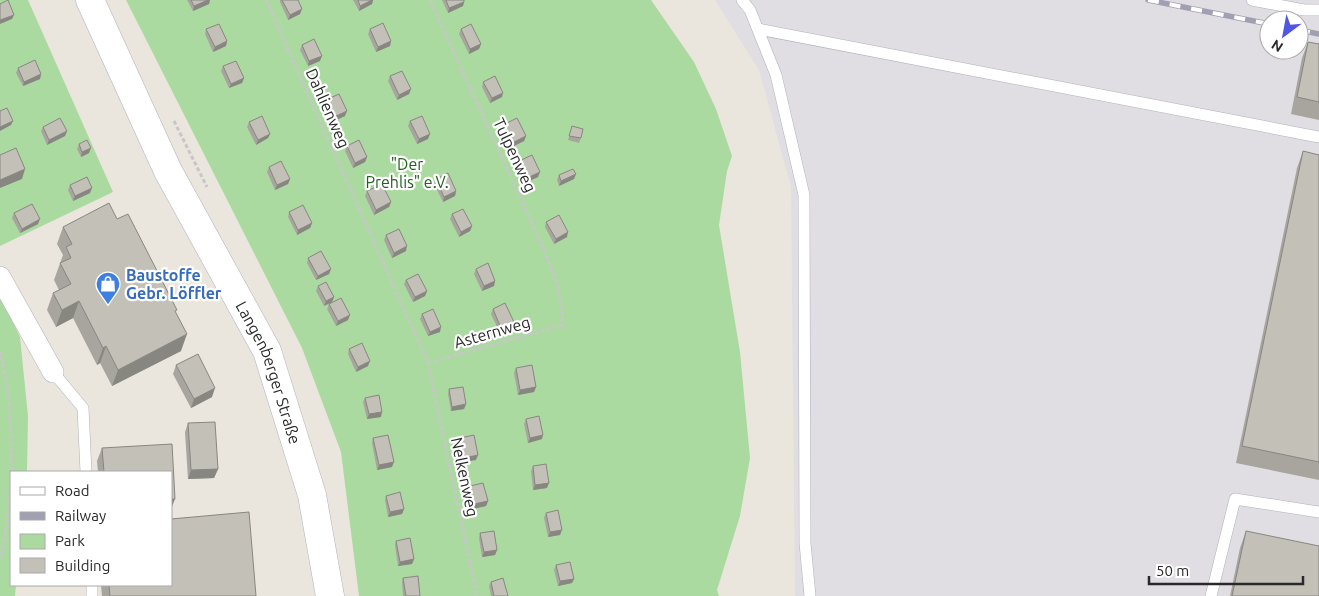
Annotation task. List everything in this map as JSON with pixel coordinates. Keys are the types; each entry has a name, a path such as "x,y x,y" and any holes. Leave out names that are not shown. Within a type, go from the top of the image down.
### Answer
{"main road":[{"name":"Langenberger Straße","path":"90,0 168,171 267,351 312,495 330,596"}],"street":[{"path":"0,277 54,372"}],"lane":[{"path":"742,0 750,10 776,75 804,195 805,543 810,596"},
{"path":"1252,0 1304,10 1319,10"},
{"path":"758,29 1319,137"},
{"path":"54,372 83,408 86,471"},
{"path":"1211,596 1235,499 1319,512"}],"path":[{"name":"Dahlienweg","path":"266,0 428,363"},
{"name":"Tulpenweg","path":"430,0 537,234 558,285 562,325"},
{"name":"Asternweg","path":"428,363 562,325"},
{"path":"0,351 9,403 10,486 0,559"},
{"name":"Nelkenweg","path":"428,363 477,596"}],"shaded area":[{"path":"715,0 1319,0 1319,596 795,596 791,187 759,70"}],"green space":[{"path":"0,0 28,0 113,192 0,246"},
{"name":"\"Der Prehlis\" e.V.","path":"126,0 651,0 694,62 716,109 732,156 727,171 719,225 740,352 750,458 740,516 717,590 719,596 359,596 341,452 302,348"},
{"path":"0,295 20,337 28,416 27,471 10,471 10,586 16,586 15,596 0,596"}],"building":[{"path":"8,0 14,15 0,20 0,4"},
{"path":"191,0 208,0 194,6"},
{"path":"282,0 298,0 302,9 290,15"},
{"path":"358,0 372,0 360,6"},
{"path":"446,0 464,0 464,2 449,8"},
{"path":"383,23 391,41 378,47 370,29"},
{"path":"219,24 227,41 215,47 206,29"},
{"path":"471,24 481,44 470,49 461,29"},
{"path":"314,39 322,56 309,61 302,45"},
{"path":"1309,42 1319,44 1319,102 1297,97 1304,60 1309,60"},
{"path":"35,60 41,74 24,82 18,68"},
{"path":"236,61 244,78 231,84 223,66"},
{"path":"402,71 411,89 399,95 390,76"},
{"path":"495,76 503,93 492,98 483,82"},
{"path":"339,94 347,111 334,117 326,100"},
{"path":"7,108 13,121 0,127 0,111"},
{"path":"262,116 270,134 258,140 249,122"},
{"path":"422,116 430,134 419,139 410,121"},
{"path":"60,118 67,131 49,140 43,127"},
{"path":"517,118 526,136 512,143 503,125"},
{"path":"572,126 583,129 581,138 569,136"},
{"path":"87,140 91,148 82,152 79,144"},
{"path":"359,140 367,157 355,163 347,146"},
{"path":"16,148 25,169 0,180 0,155"},
{"path":"1303,151 1319,155 1319,462 1242,446"},
{"path":"532,155 540,172 527,178 519,161"},
{"path":"281,161 290,179 277,185 269,167"},
{"path":"573,169 576,174 561,181 559,175"},
{"path":"448,173 456,191 444,197 436,179"},
{"path":"87,177 92,188 75,196 70,185"},
{"path":"382,184 391,202 376,210 367,191"},
{"name":"Baustoffe Gebr. Löffler","path":"109,203 117,219 128,214 177,310 175,311 187,334 118,370 106,346 103,348 79,301 62,310 53,293 71,284 60,263 71,258 66,247 72,244 63,227"},
{"path":"32,204 40,219 22,229 14,213"},
{"path":"303,205 312,223 298,230 289,212"},
{"path":"463,209 472,226 461,232 452,214"},
{"path":"559,215 568,232 556,239 546,222"},
{"path":"399,229 407,246 394,253 386,235"},
{"path":"321,251 331,269 318,276 308,258"},
{"path":"488,263 495,281 484,286 476,269"},
{"path":"418,274 427,291 415,297 406,280"},
{"path":"326,282 334,297 326,301 318,286"},
{"path":"341,298 350,315 338,321 329,304"},
{"path":"505,303 514,322 501,328 493,309"},
{"path":"433,309 441,327 430,332 422,314"},
{"path":"362,343 370,361 358,367 349,349"},
{"path":"198,354 215,388 194,399 176,365"},
{"path":"532,365 536,387 520,390 516,368"},
{"path":"463,387 466,404 452,407 449,389"},
{"path":"379,395 382,412 369,414 365,398"},
{"path":"539,416 543,435 530,438 526,419"},
{"path":"215,422 218,469 191,470 188,423"},
{"path":"388,435 394,462 379,465 373,438"},
{"path":"474,435 478,455 464,458 460,438"},
{"path":"172,444 175,499 172,499 172,471 104,471 102,448"},
{"path":"546,464 549,483 535,485 533,466"},
{"path":"483,483 488,501 474,504 470,486"},
{"path":"400,492 404,509 390,512 386,496"},
{"path":"558,510 562,530 550,532 546,513"},
{"path":"249,512 256,596 110,596 109,586 172,586 172,519"},
{"path":"494,531 497,550 484,552 480,533"},
{"path":"1246,531 1319,546 1319,596 1232,596"},
{"path":"410,538 414,559 400,562 396,541"},
{"path":"570,562 574,579 560,581 556,565"},
{"path":"418,576 420,596 406,596 403,578"},
{"path":"503,578 508,596 494,596 491,582"}],"railway":[{"path":"1148,0 1259,22"},
{"path":"1309,32 1319,34"}],"place":[{"name":"Baustoffe Gebr. Löffler","path":"108,305"}]}
